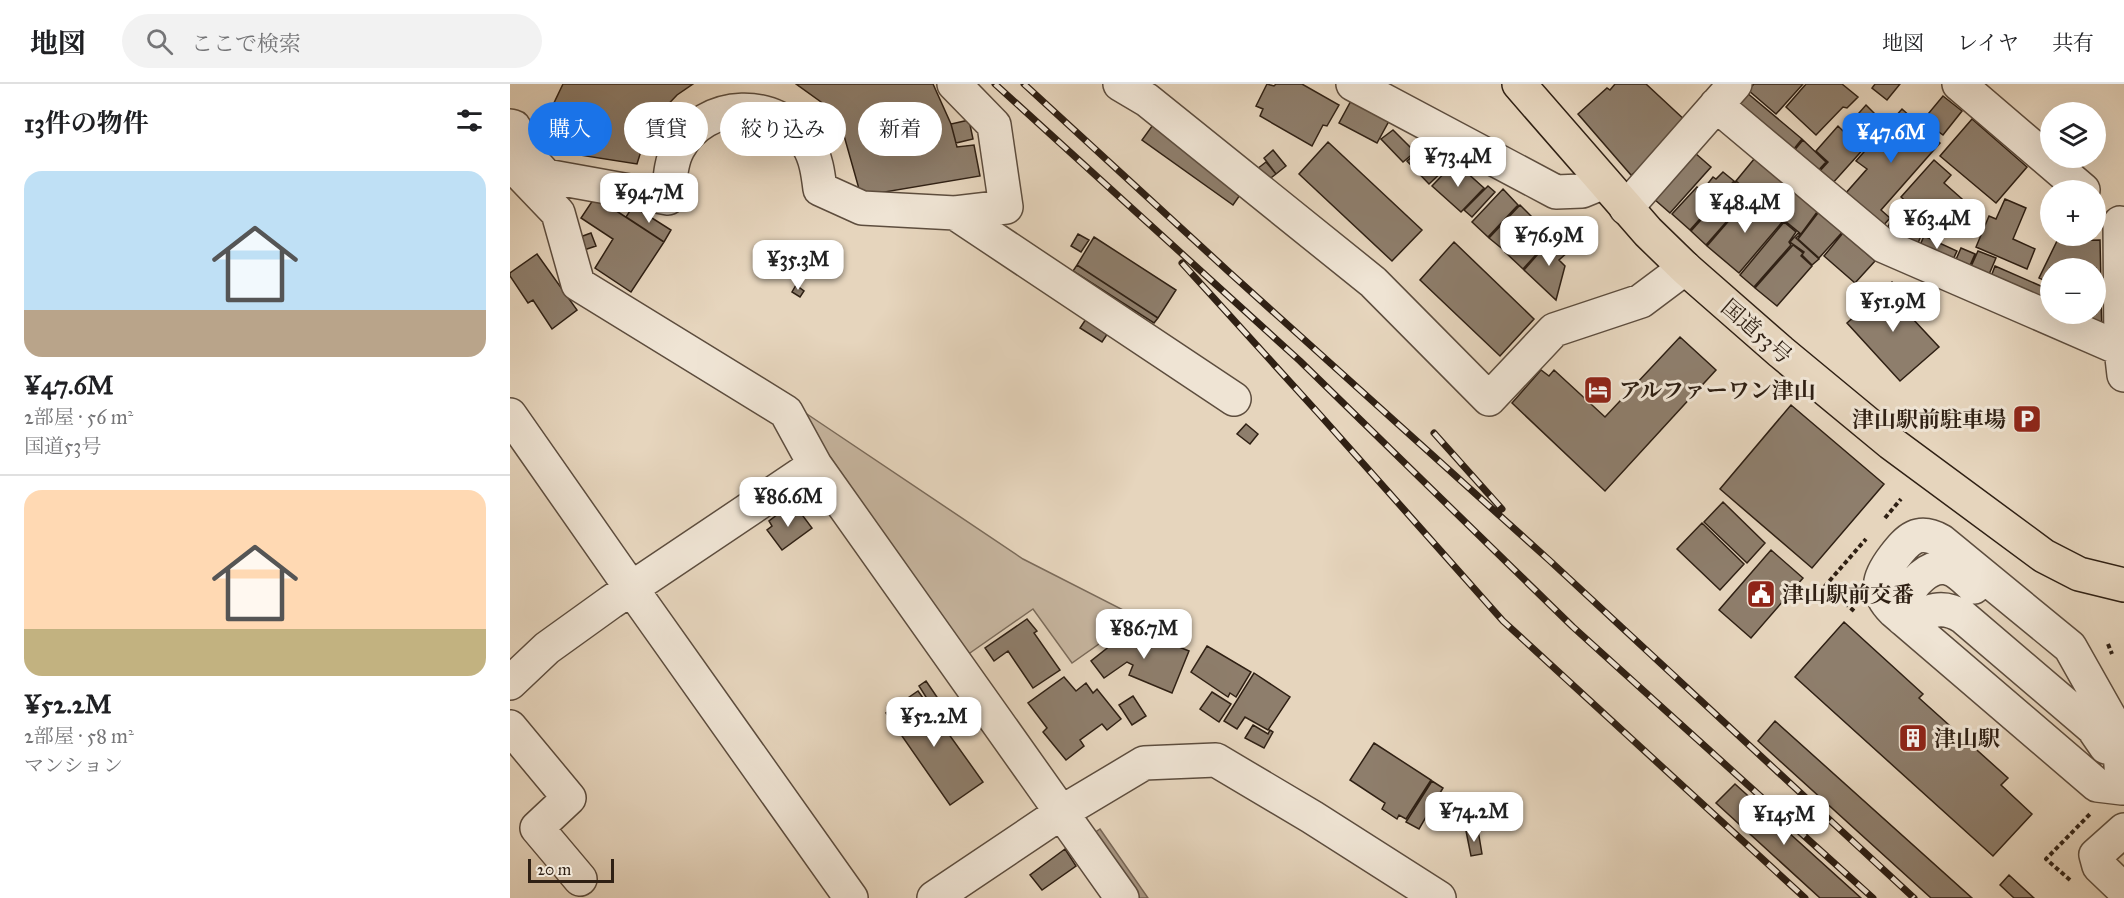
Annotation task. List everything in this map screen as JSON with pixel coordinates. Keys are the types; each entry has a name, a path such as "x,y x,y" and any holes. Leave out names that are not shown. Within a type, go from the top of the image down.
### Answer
{"highway":[{"name":"国道53号","path":"1520,84 1660,245 1781,352 1891,443 2044,556 2079,574 2124,585"}],"street":[{"path":"510,126 514,127 516,143 546,176 668,198 674,157 690,132 721,113 745,109 781,119 800,134 813,155 820,189 862,208 955,213 1006,207 994,125 954,84"},
{"path":"1120,84 1147,100 1373,282 1489,399 1554,330 1641,301 1684,268"},
{"path":"1353,84 1556,192 1582,191 1604,182"},
{"path":"1959,84 2071,180"},
{"path":"1626,208 1725,94 1884,246 2123,362 2122,223 2106,209"},
{"path":"510,163 558,213 578,284 786,412 815,465 1122,898"},
{"path":"955,213 1234,399"},
{"path":"510,415 852,898"},
{"path":"510,683 547,648 631,588 815,465"},
{"path":"1926,535 1941,541 2070,647 2110,718 2119,741 2123,789 2097,785 1888,605 1883,597 1881,581 1883,572 1909,539 1926,535"},
{"path":"510,727 569,798 537,828 575,890"},
{"path":"934,898 1062,812 1144,763 1216,760 1312,817 1439,898"},
{"path":"2124,830 2096,855 2100,866 2124,890"}],"path":[{"path":"1878,525 1901,499"},
{"path":"1825,586 1870,534"}],"shaded area":[{"path":"795,406 1023,559 1137,617 1072,663 1033,609 967,655"},
{"path":"1100,829 1148,898 1139,898 1094,833"}],"building":[{"path":"563,84 693,84 670,102 624,102 624,156 639,156 637,164 586,156 612,156 612,102 554,102"},
{"path":"796,84 933,84 941,102 858,102 858,156 942,156 942,104 951,124 957,147 974,145 980,176 861,196 846,143 846,102 821,102"},
{"path":"1267,84 1274,86 1276,84 1302,84 1339,105 1327,126 1323,125 1312,146 1260,116 1263,109 1256,106"},
{"path":"1615,84 1646,84 1688,123 1655,159 1631,175 1578,114 1607,88 1610,90"},
{"path":"1754,84 1803,84 1776,114 1748,90"},
{"path":"1806,84 1842,84 1858,97 1847,108 1843,107 1816,135 1786,107"},
{"path":"1875,84 1900,84 1887,100 1872,88"},
{"path":"1746,92 1802,139 1789,155 1734,105"},
{"path":"1943,96 1962,111 1943,135 1923,120"},
{"path":"1352,99 1389,121 1377,143 1339,123"},
{"path":"1866,105 1882,121 1873,132 1876,135 1831,185 1818,173 1828,162 1816,151 1838,126 1843,131"},
{"path":"1902,109 1940,143 1881,210 1890,218 1882,227 1845,194 1867,169 1856,161"},
{"path":"1160,115 1247,185 1233,205 1142,140"},
{"path":"1972,119 2027,167 1996,203 1940,156"},
{"path":"969,120 973,139 956,143 951,124"},
{"path":"1393,130 1415,152 1403,162 1381,139"},
{"path":"1803,140 1826,162 1815,174 1792,153"},
{"path":"1328,142 1422,230 1392,261 1299,174"},
{"path":"1423,147 1445,169 1429,184 1407,161"},
{"path":"1273,150 1286,166 1276,174 1264,158"},
{"path":"1695,153 1711,167 1670,213 1654,199"},
{"path":"1759,153 1820,208 1801,234 1736,181"},
{"path":"1934,160 1951,175 1944,183 1970,206 1944,235 1901,197"},
{"path":"1266,162 1276,174 1267,181 1257,169"},
{"path":"1453,164 1462,173 1465,171 1484,188 1461,212 1432,186"},
{"path":"1723,172 1734,181 1690,230 1672,214 1697,187 1702,191 1713,177 1716,179"},
{"path":"1735,182 1750,195 1706,245 1691,231"},
{"path":"1488,186 1495,192 1472,217 1464,210"},
{"path":"1503,189 1518,205 1488,237 1472,222"},
{"path":"1751,195 1783,221 1739,273 1707,246"},
{"path":"595,197 664,242 631,292 595,268 613,239 581,218"},
{"path":"2005,199 2026,208 2013,239 2035,249 2027,269 1976,247 1989,216 1996,219"},
{"path":"1520,205 1534,219 1505,251 1489,238"},
{"path":"633,206 671,230 664,242 626,217"},
{"path":"1821,209 1846,228 1819,258 1798,239"},
{"path":"1892,217 1923,231 1916,248 1885,235"},
{"path":"1535,220 1552,237 1523,269 1505,252"},
{"path":"1784,222 1796,232 1789,242 1791,245 1754,287 1740,275"},
{"path":"591,233 596,246 584,250 580,237"},
{"path":"1798,233 1800,235 1796,238 1819,259 1812,265 1802,255 1804,252 1790,242"},
{"path":"1843,233 1875,261 1855,283 1824,256"},
{"path":"1078,234 1089,240 1081,252 1071,246"},
{"path":"1924,236 1957,251 1951,264 1918,250"},
{"path":"1094,237 1176,290 1158,318 1077,265"},
{"path":"1553,237 1569,251 1559,260 1565,266 1556,300 1524,270"},
{"path":"1454,242 1534,319 1500,356 1420,280"},
{"path":"1793,245 1803,253 1801,256 1812,266 1777,306 1755,288"},
{"path":"2055,246 2100,246 2100,258 2049,258"},
{"path":"1961,248 1975,254 1968,270 1954,264"},
{"path":"1978,251 1996,258 1987,279 1969,271"},
{"path":"537,254 577,310 552,329 533,300 528,303 510,276 510,273"},
{"path":"1077,265 1158,318 1154,323 1073,271"},
{"path":"1995,266 2040,286 2040,304 1989,282"},
{"path":"1892,282 1905,295 1898,303 1939,347 1900,381 1847,323"},
{"path":"796,285 804,291 800,297 792,292"},
{"path":"1088,316 1110,330 1102,342 1080,328"},
{"path":"2087,324 2102,324 2102,330"},
{"path":"1680,337 1716,370 1605,491 1512,403 1541,370 1549,376 1554,370 1605,417"},
{"path":"1791,405 1884,484 1812,568 1720,489"},
{"path":"1246,424 1258,434 1250,444 1237,434"},
{"path":"1723,502 1765,543 1747,563 1704,522"},
{"path":"797,508 812,528 782,550 767,530 772,526 769,521 782,511 786,516"},
{"path":"1702,523 1744,564 1720,590 1677,549"},
{"name":"津山駅前交番","path":"1771,550 1803,578 1751,638 1719,610"},
{"path":"1027,619 1037,631 1034,633 1060,670 1033,688 1008,651 994,661 985,648"},
{"name":"津山駅","path":"1844,622 1923,694 1919,698 2008,778 2001,785 2032,814 1993,856 1795,677"},
{"path":"1130,630 1143,636 1144,633 1189,651 1172,693 1129,675 1133,665 1127,662 1104,678 1091,661"},
{"path":"1207,646 1251,672 1236,697 1230,693 1228,697 1191,672"},
{"path":"1254,673 1290,697 1268,730 1245,717 1237,729 1224,721"},
{"path":"1064,677 1076,691 1086,683 1093,693 1097,689 1121,719 1107,730 1102,724 1080,740 1084,746 1066,760 1043,732 1047,728 1028,703"},
{"path":"926,681 939,700 931,705 919,686"},
{"path":"918,691 983,782 950,805 886,713"},
{"path":"1212,692 1231,704 1219,722 1200,709"},
{"path":"1133,696 1146,716 1132,725 1119,705"},
{"path":"1775,721 1972,898 1931,898 1758,741"},
{"path":"1253,725 1268,734 1270,730 1273,732 1264,748 1245,738"},
{"path":"1374,743 1431,780 1406,819 1399,815 1397,819 1382,809 1385,803 1350,780"},
{"path":"1432,781 1443,788 1419,829 1406,822"},
{"path":"1735,784 1861,898 1820,898 1716,803"},
{"path":"1476,804 1493,814 1487,824 1470,814"},
{"path":"1478,830 1482,854 1471,856 1466,831"},
{"path":"1065,849 1076,866 1042,890 1030,875"},
{"path":"2009,875 2034,898 2014,898 2000,885"}],"railway":[{"path":"995,84 1300,361 1573,627 1873,898"},
{"path":"1024,84 1549,560 1914,898"},
{"path":"1182,263 1503,621 1805,898"},
{"path":"1434,433 1502,509"}],"place":[{"name":"アルファーワン津山","path":"1598,390"},
{"name":"津山駅前駐車場","path":"2027,419"},
{"name":"津山駅前交番","path":"1761,594"},
{"name":"津山駅","path":"1913,738"}]}
